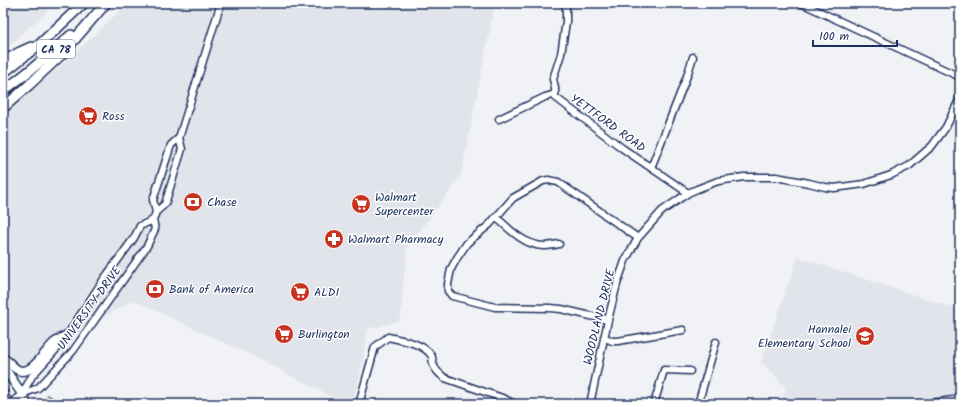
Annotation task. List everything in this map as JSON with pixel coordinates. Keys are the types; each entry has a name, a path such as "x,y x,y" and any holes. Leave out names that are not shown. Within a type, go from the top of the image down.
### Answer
{"highway":[{"name":"CA 78","path":"3,73 40,44 84,3"},
{"name":"CA 78","path":"3,91 49,55 105,3"},
{"path":"3,108 62,54 105,3"},
{"path":"3,62 20,52 40,44"}],"main road":[{"path":"3,358 18,370 24,371 32,368 54,343 67,335"},
{"path":"3,366 27,404"},
{"path":"3,393 9,404"}],"street":[{"name":"UNIVERSITY DRIVE","path":"156,212 153,200 171,145 179,138 221,3"},
{"name":"YETTFORD ROAD","path":"566,3 566,22 561,54 553,79 555,97 651,168 688,193"},
{"path":"801,3 960,77"},
{"path":"651,168 693,57"},
{"path":"499,119 545,97 555,94"},
{"name":"WOODLAND DRIVE","path":"590,404 608,320 617,284 625,261 638,238 662,211 688,193 718,181 744,177 776,177 834,188 864,184 891,175 909,166 932,146 946,127 960,98"},
{"name":"UNIVERSITY DRIVE","path":"9,404 22,394 38,388 73,352 147,246 155,229 153,220 156,212 165,204 182,149 179,138"},
{"path":"608,320 561,309 495,307 452,296 448,291 451,269 467,244 489,225 513,198 543,181 548,180 558,182 638,238"},
{"path":"496,216 517,236 526,241 542,246 559,244"},
{"name":"UNIVERSITY DRIVE","path":"22,394 32,376 62,343 104,279 134,238 140,226 153,220"},
{"path":"604,337 612,341 618,341 683,330"},
{"path":"359,404 375,347 388,337 410,342 426,349 432,356 438,374 445,378 505,399 514,404"},
{"path":"698,404 716,342"},
{"path":"654,404 664,370 690,371"},
{"path":"925,404 960,399"}],"shaded area":[{"path":"3,3 56,3 3,51"},
{"path":"128,3 495,4 461,176 407,248 400,321 368,329 359,379 351,404 346,404 265,362 133,300 21,367 3,347 3,116 87,42"},
{"name":"Hannalei Elementary School","path":"798,257 960,310 960,388 951,396 906,404 782,404 786,387 761,362"}],"waterway":[{"path":"47,395 63,404"}],"place":[{"name":"Ross","path":"88,116"},
{"name":"Chase","path":"193,202"},
{"name":"Walmart Supercenter","path":"361,204"},
{"name":"Walmart Pharmacy","path":"334,239"},
{"name":"Bank of America","path":"155,289"},
{"name":"ALDI","path":"300,292"},
{"name":"Burlington","path":"284,334"},
{"name":"Hannalei Elementary School","path":"865,336"}]}
